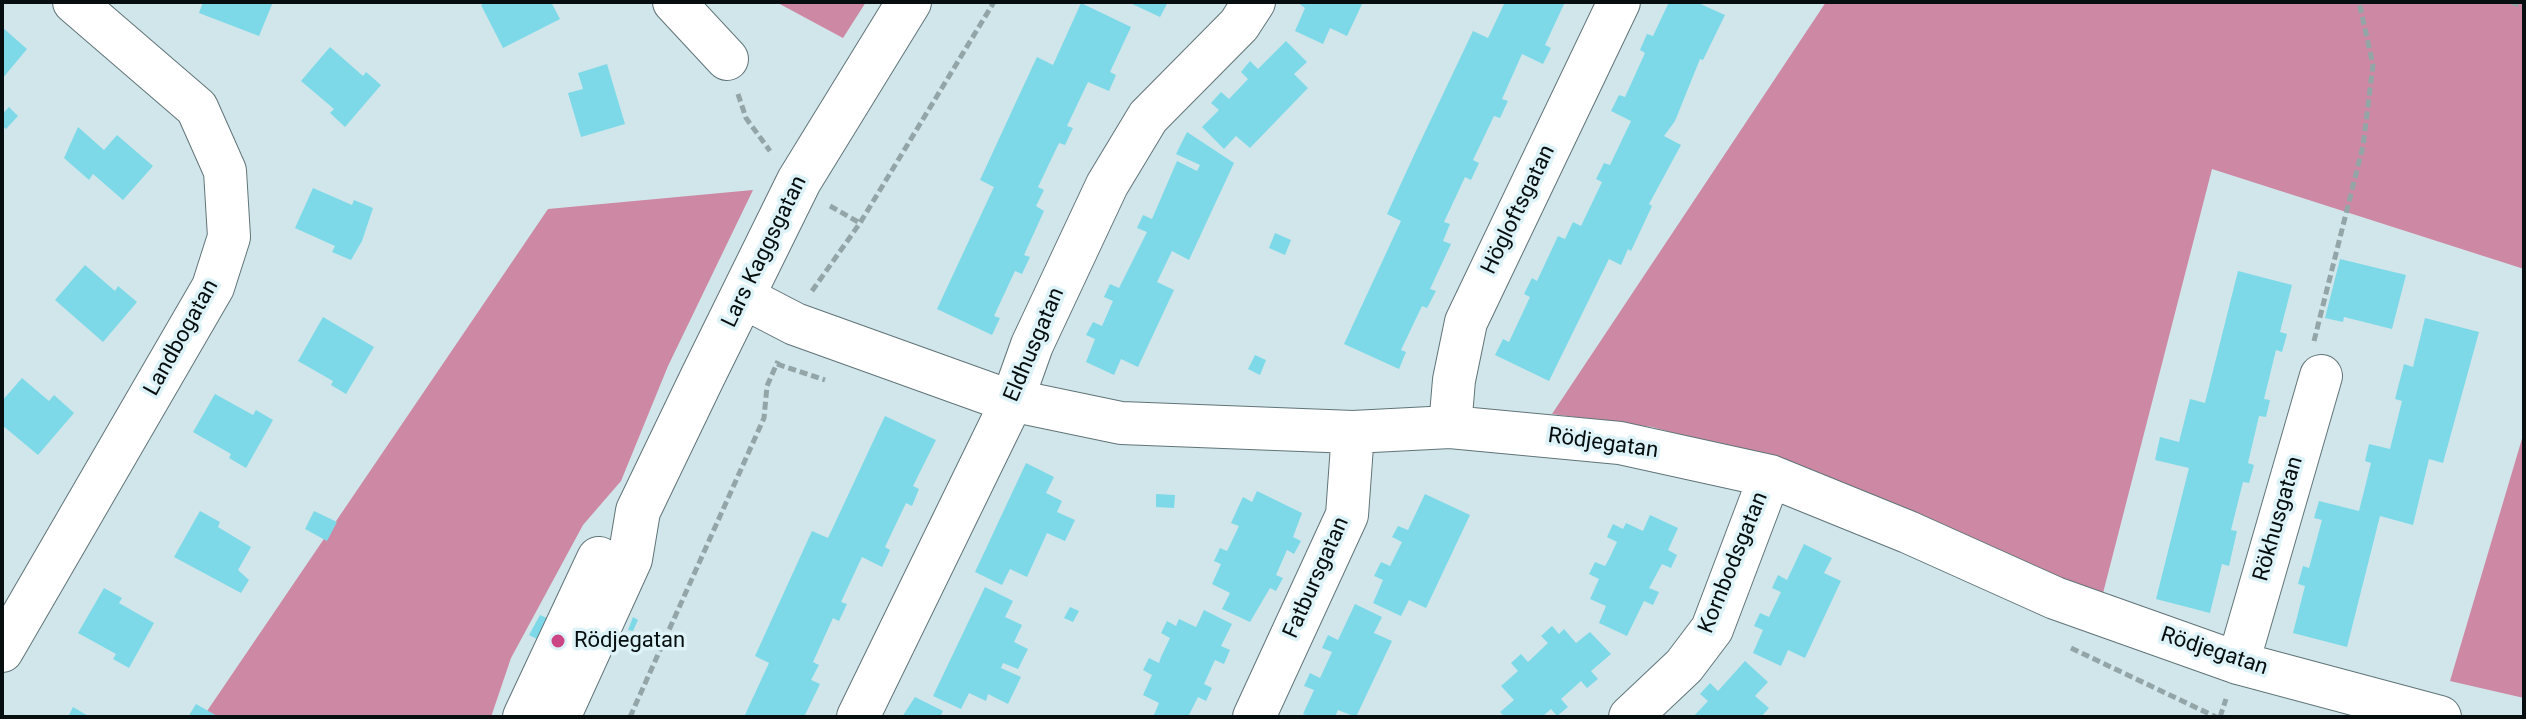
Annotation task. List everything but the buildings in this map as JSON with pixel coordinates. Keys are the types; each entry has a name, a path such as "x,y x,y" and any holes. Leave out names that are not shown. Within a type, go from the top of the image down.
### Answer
{"street":[{"name":"Landbogatan","path":"2,651 213,287 229,237 225,171 197,108 74,2"},
{"path":"674,2 727,59"},
{"name":"Lars Kaggsgatan","path":"558,717 630,559 638,511 799,181 909,2"},
{"name":"Eldhusgatan","path":"858,717 1012,401 1032,345 1107,185 1148,117 1239,25 1254,2"},
{"name":"Högloftsgatan","path":"1450,427 1466,322 1619,2"},
{"name":"Rödjegatan","path":"743,297 795,324 1012,401 1121,423 1353,432 1450,427 1620,443 1770,476 1908,532 2055,598 2238,663 2436,716"},
{"name":"Rökhusgatan","path":"2238,663 2321,376"},
{"name":"Fatbursgatan","path":"1254,717 1347,515 1353,432"},
{"name":"Kornbodsgatan","path":"1630,717 1684,666 1712,629 1770,476"},
{"name":"Lars Kaggsgatan","path":"525,717 606,545 638,511"}],"path":[{"path":"2321,376 2314,342 2363,146 2373,65 2359,2"},
{"path":"2511,2 2524,7"},
{"path":"777,364 834,383"},
{"path":"2061,643 2216,717"}],"shaded area":[{"path":"776,2 866,2 843,38"},
{"path":"1826,2 2524,2 2524,269 2212,169 2102,597 1807,469 1652,427 1552,414"},
{"path":"753,190 668,366 621,481 583,525 511,658 491,717 203,717 548,209"},
{"path":"2524,432 2524,698 2450,681"}],"place":[{"name":"Rödjegatan","path":"558,641"}]}
